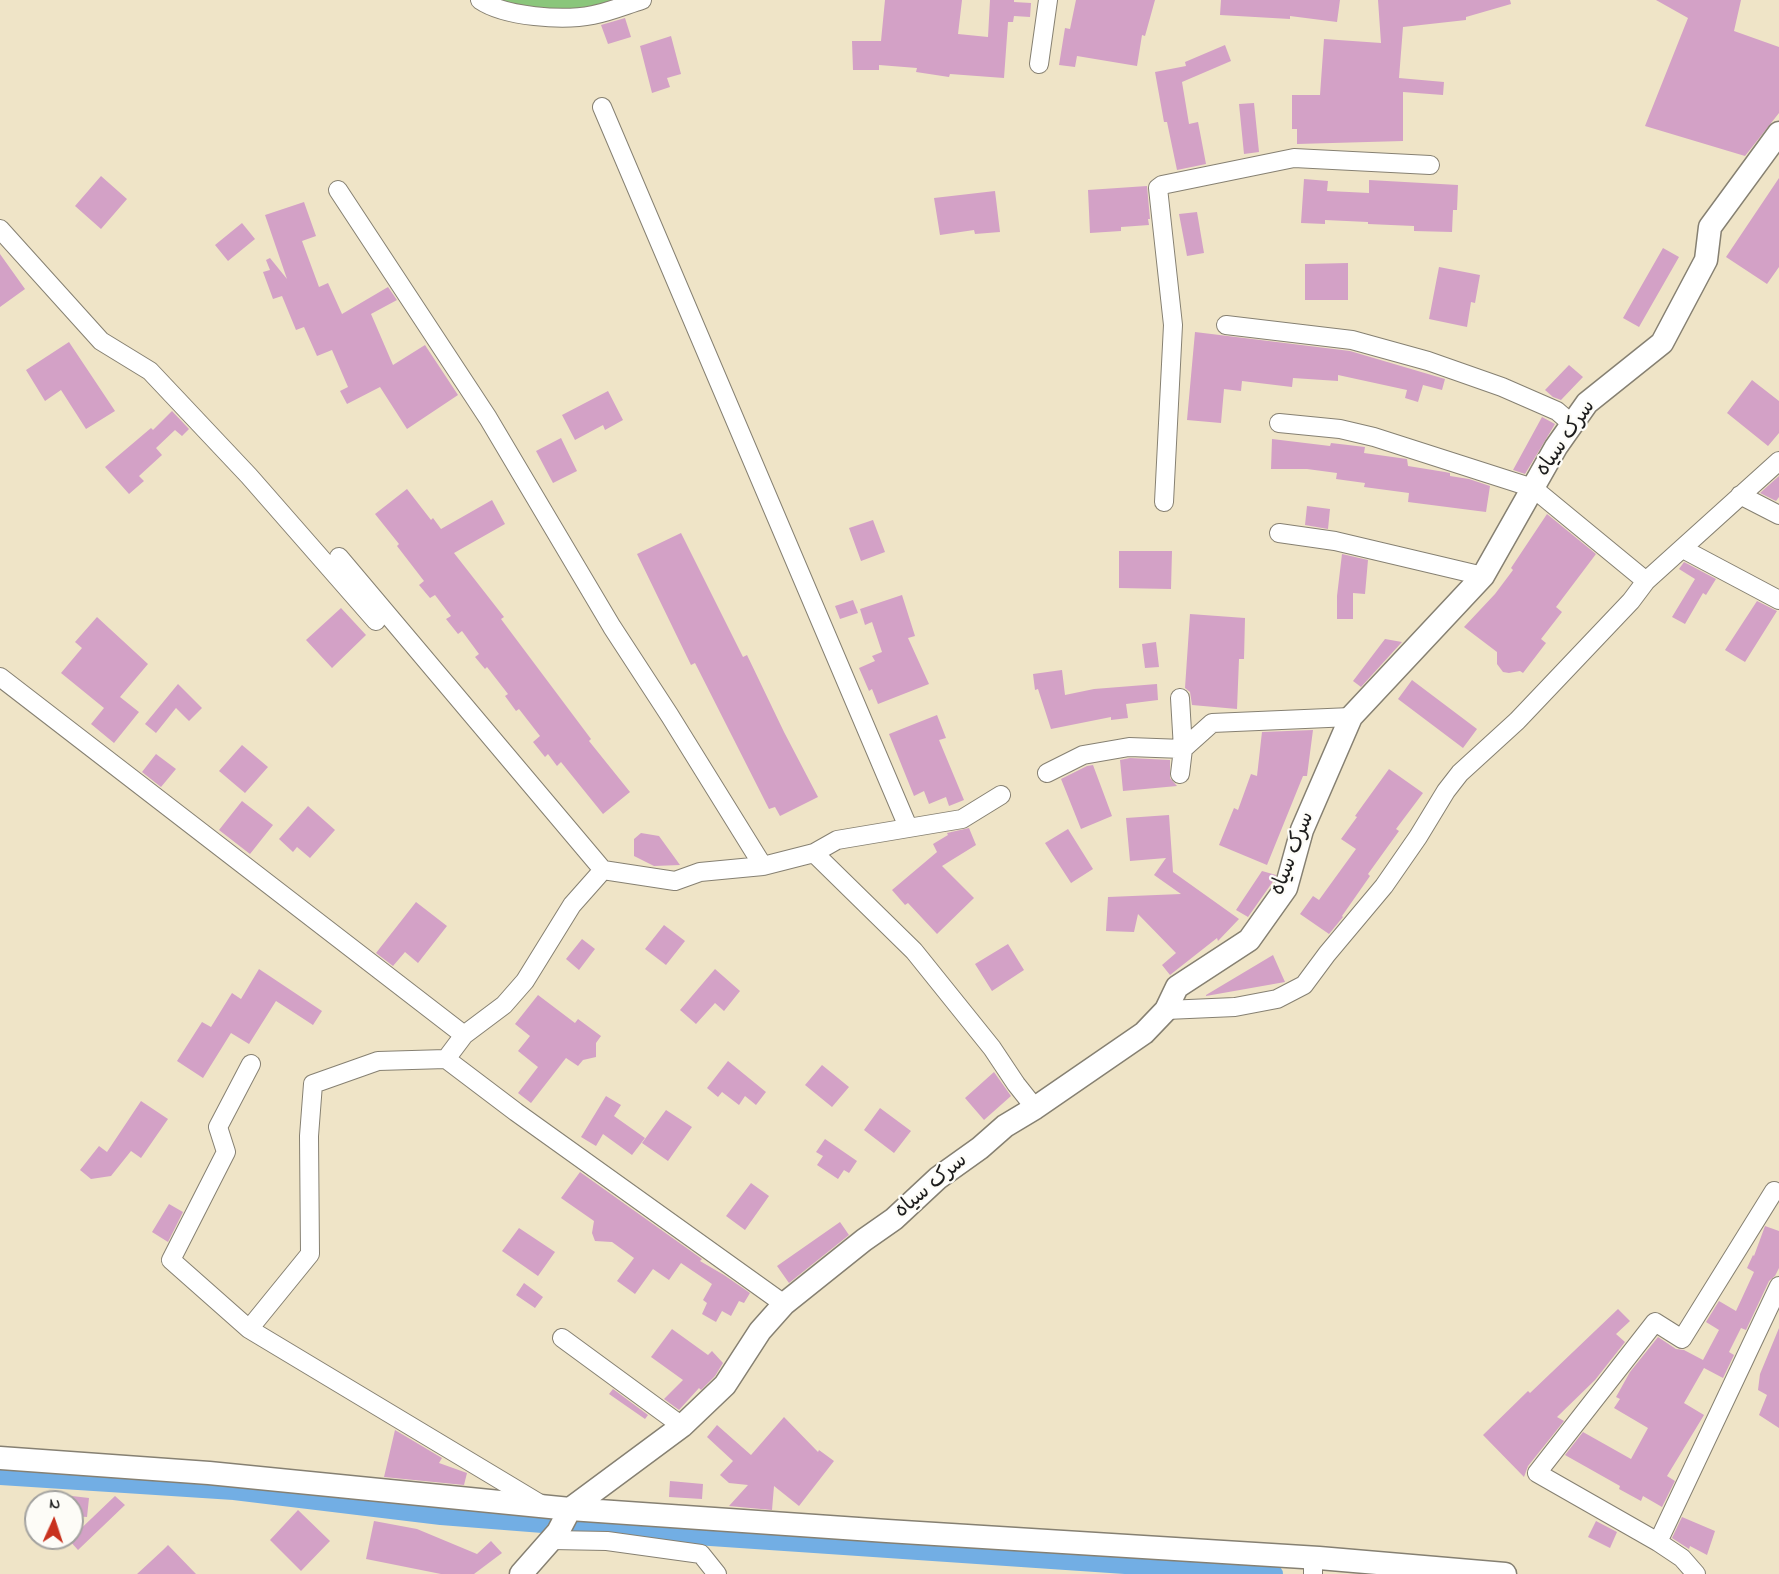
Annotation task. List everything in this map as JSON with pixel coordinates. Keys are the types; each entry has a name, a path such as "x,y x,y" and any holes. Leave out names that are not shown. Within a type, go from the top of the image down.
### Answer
{"street":[{"path":"480,0 488,6 533,17 592,16 642,0"},
{"path":"1039,64 1048,0"},
{"path":"602,107 908,827"},
{"name":"سرک سیاه","path":"521,1574 561,1524 682,1426 725,1385 760,1331 784,1304 894,1219 938,1178 980,1148 1005,1126 1144,1033 1166,1010 1177,987 1249,940 1286,888 1302,830 1351,717 1483,576 1556,447 1587,403 1662,343 1706,260 1710,227 1779,133"},
{"path":"1164,502 1173,325 1158,188 1162,185 1294,158 1430,165"},
{"path":"338,190 488,418 612,627 763,866"},
{"path":"0,229 101,340 150,371 249,476 376,621"},
{"path":"1226,325 1352,340 1428,361 1557,411 1572,424"},
{"path":"1279,423 1340,429 1374,437 1533,488 1646,581"},
{"path":"1166,1010 1235,1007 1277,999 1304,985 1384,886 1418,837 1446,790 1460,773 1517,721 1631,601 1646,581 1779,461"},
{"path":"1740,495 1779,515"},
{"path":"1279,533 1335,541 1483,576"},
{"path":"1683,549 1779,600"},
{"path":"339,557 603,870 675,881 700,872 763,866 814,853 837,840 962,819 1001,795"},
{"path":"0,677 464,1035"},
{"path":"1180,698 1183,749 1180,774"},
{"path":"1047,773 1083,755 1129,747 1183,749 1212,723 1351,717"},
{"path":"814,853 914,951 992,1048 1035,1108"},
{"path":"446,1059 464,1035 504,1005 525,981 572,905 603,870"},
{"path":"249,1329 310,1254 309,1136 313,1084 378,1061 446,1059 516,1112 784,1304"},
{"path":"251,1064 218,1127 226,1152 171,1260 249,1329 544,1506 561,1524 607,1541 700,1554 717,1574"},
{"path":"1696,1574 1682,1558 1658,1542 1537,1473 1655,1322 1682,1339 1774,1191"},
{"path":"1658,1542 1779,1286"},
{"path":"562,1338 682,1426"},
{"path":"0,1458 209,1473 544,1506"},
{"path":"561,1524 1313,1567 1505,1574"}],"green space":[{"path":"480,0 642,0 592,16"}],"building":[{"path":"885,0 962,0 958,34 988,37 990,0 1031,3 1030,17 1014,16 1013,22 1008,22 1004,78 950,74 949,77 916,72 917,68 879,65 879,70 853,70 852,41 881,41"},
{"path":"1076,0 1155,0 1145,36 1142,35 1137,66 1077,56 1075,67 1059,65 1065,28 1070,29"},
{"path":"1221,0 1340,0 1337,22 1290,16 1290,19 1220,15"},
{"path":"1378,0 1510,0 1511,4 1466,17 1466,20 1403,27 1399,78 1444,82 1443,95 1403,92 1403,141 1297,144 1297,129 1292,129 1292,95 1320,95 1324,39 1381,43"},
{"path":"1656,0 1741,0 1734,31 1779,47 1779,113 1745,156 1645,126 1688,18"},
{"path":"625,18 631,37 608,44 601,25"},
{"path":"671,36 681,74 667,78 670,87 652,93 640,46"},
{"path":"1225,45 1231,61 1182,82 1189,124 1198,122 1206,164 1177,170 1167,122 1164,122 1155,72 1186,66 1185,62"},
{"path":"1254,103 1259,152 1244,154 1239,104"},
{"path":"101,176 127,199 101,229 75,206"},
{"path":"1779,178 1779,267 1767,284 1726,257"},
{"path":"1304,179 1328,181 1327,191 1369,193 1369,180 1458,185 1457,210 1453,210 1452,232 1414,231 1414,226 1368,224 1368,222 1325,220 1325,224 1301,223"},
{"path":"1147,186 1149,225 1121,227 1121,231 1090,233 1088,190"},
{"path":"995,191 1000,232 975,234 974,230 940,235 934,198"},
{"path":"304,202 316,236 302,241 319,287 328,283 342,314 388,287 397,300 371,314 393,365 425,345 458,395 407,429 380,387 347,404 340,391 348,387 332,350 317,356 304,327 296,330 282,296 273,299 263,272 270,270 266,260 270,258 287,279 265,215"},
{"path":"1197,212 1204,253 1187,256 1179,214"},
{"path":"242,223 255,239 228,261 215,245"},
{"path":"1663,248 1679,257 1639,327 1623,318"},
{"path":"0,254 25,289 0,307"},
{"path":"1348,263 1348,300 1305,300 1305,264"},
{"path":"1439,267 1480,275 1475,303 1471,302 1467,327 1429,319"},
{"path":"1195,332 1350,351 1445,379 1442,390 1423,385 1418,402 1405,398 1407,390 1338,375 1338,381 1293,378 1292,387 1242,381 1241,391 1224,389 1221,423 1187,420"},
{"path":"69,342 115,411 86,429 61,390 45,401 26,370"},
{"path":"1569,365 1583,377 1561,400 1545,390"},
{"path":"1752,380 1779,401 1779,433 1768,446 1727,413"},
{"path":"608,391 623,420 605,430 603,425 575,440 562,415"},
{"path":"172,411 189,429 182,436 175,430 156,448 162,455 139,476 144,481 129,494 105,467 151,428 153,430"},
{"path":"1542,417 1555,424 1525,474 1513,470"},
{"path":"561,438 577,471 553,483 536,451"},
{"path":"1272,439 1330,446 1331,443 1365,447 1364,453 1407,459 1408,466 1450,473 1450,476 1490,486 1486,512 1408,502 1409,493 1364,487 1365,483 1336,479 1337,473 1307,469 1271,469"},
{"path":"1779,476 1779,497 1776,501 1760,493"},
{"path":"407,489 441,529 492,500 505,524 454,553 504,617 501,619 591,739 589,741 630,792 603,814 561,762 557,766 548,754 545,757 533,742 540,736 519,709 516,711 505,696 508,694 487,667 485,669 475,657 479,654 462,631 458,634 446,619 451,616 435,595 430,598 419,585 424,581 375,514"},
{"path":"1307,506 1330,509 1328,529 1305,525"},
{"path":"1547,514 1596,554 1556,607 1562,612 1541,639 1546,643 1523,673 1520,671 1503,672 1497,664 1497,652 1464,627 1495,594 1513,570 1511,568"},
{"path":"873,520 885,552 861,561 849,528"},
{"path":"681,533 743,657 747,655 818,797 780,816 775,807 769,809 695,663 691,665 637,554"},
{"path":"1119,551 1172,551 1171,589 1119,588"},
{"path":"1342,554 1368,560 1365,594 1353,593 1353,619 1337,619"},
{"path":"1684,562 1716,579 1706,595 1703,593 1685,624 1672,617 1695,579 1679,569"},
{"path":"902,595 915,636 908,638 929,684 878,704 872,689 869,691 859,668 875,661 872,656 882,652 872,622 865,625 860,609"},
{"path":"853,600 858,613 840,619 835,606"},
{"path":"1757,601 1777,611 1745,662 1725,650"},
{"path":"341,608 366,635 332,668 306,640"},
{"path":"1190,614 1245,618 1244,659 1239,659 1237,709 1192,705 1190,692 1185,688"},
{"path":"97,617 148,664 120,697 139,712 114,743 91,724 104,708 61,673 82,648 75,642"},
{"path":"1385,639 1402,642 1361,687 1353,681"},
{"path":"1156,642 1159,667 1145,668 1142,644"},
{"path":"1062,670 1065,695 1094,689 1157,684 1158,700 1126,704 1128,718 1111,720 1111,717 1051,729 1038,689 1035,690 1033,674"},
{"path":"1412,680 1477,729 1463,748 1398,699"},
{"path":"178,684 202,708 189,721 176,708 156,733 145,724"},
{"path":"937,715 946,738 939,740 964,800 949,806 946,797 929,804 924,791 914,796 889,734"},
{"path":"1313,730 1307,776 1303,776 1267,865 1219,845 1234,808 1238,810 1251,774 1257,776 1262,732"},
{"path":"242,745 268,767 245,793 219,771"},
{"path":"156,754 176,769 161,787 142,772"},
{"path":"1130,758 1170,760 1170,778 1177,786 1123,791 1120,760"},
{"path":"1093,765 1112,816 1081,829 1061,779"},
{"path":"1389,769 1423,793 1396,829 1399,831 1368,874 1370,876 1343,917 1329,934 1300,914 1313,896 1319,900 1356,849 1341,839"},
{"path":"242,801 273,825 250,854 219,830"},
{"path":"308,806 335,830 310,858 297,847 293,852 279,839"},
{"path":"1169,815 1173,872 1239,919 1218,941 1217,938 1170,975 1162,965 1176,953 1138,914 1134,932 1106,931 1108,897 1181,894 1154,875 1166,858 1130,861 1126,818"},
{"path":"969,828 976,845 942,866 974,898 937,934 908,903 905,905 892,890 937,852 933,844 948,835 947,833"},
{"path":"1068,829 1093,869 1071,883 1045,843"},
{"path":"641,833 659,836 680,865 654,866 634,856 634,839"},
{"path":"1262,871 1276,875 1248,917 1236,910"},
{"path":"416,902 447,926 418,963 405,952 393,966 376,953"},
{"path":"664,925 685,941 666,965 645,949"},
{"path":"582,939 595,949 579,970 566,959"},
{"path":"1008,944 1024,970 992,991 975,964"},
{"path":"1273,955 1285,982 1206,996 1206,995"},
{"path":"259,969 322,1011 313,1025 276,1001 249,1044 231,1033 203,1078 177,1061 202,1022 211,1027 232,993 241,999"},
{"path":"715,969 740,991 724,1011 715,1003 696,1024 680,1010"},
{"path":"538,995 575,1023 578,1019 601,1036 596,1043 596,1057 583,1060 578,1066 566,1058 531,1103 518,1093 538,1067 518,1051 530,1036 515,1024"},
{"path":"728,1061 766,1092 756,1105 745,1096 739,1105 722,1092 718,1097 707,1088"},
{"path":"822,1065 849,1087 832,1107 805,1085"},
{"path":"994,1072 1011,1096 984,1120 965,1098"},
{"path":"606,1096 621,1105 614,1116 645,1138 632,1155 603,1134 596,1146 581,1137"},
{"path":"141,1101 168,1119 141,1158 131,1151 111,1176 91,1179 80,1170 99,1146 107,1152"},
{"path":"880,1108 911,1131 894,1153 864,1130"},
{"path":"666,1110 692,1127 668,1161 642,1143"},
{"path":"825,1139 857,1161 849,1173 844,1170 838,1179 817,1165 823,1156 816,1152"},
{"path":"580,1172 702,1259 700,1261 750,1293 744,1303 739,1301 731,1316 722,1311 716,1322 702,1314 707,1303 703,1300 712,1284 681,1263 669,1280 653,1269 635,1294 617,1281 634,1258 612,1242 595,1241 592,1233 594,1221 561,1198"},
{"path":"751,1183 769,1196 745,1230 726,1216"},
{"path":"169,1204 183,1212 168,1242 152,1232"},
{"path":"840,1222 849,1235 789,1283 777,1266"},
{"path":"1765,1226 1779,1231 1779,1268 1769,1281 1746,1330 1741,1328 1729,1352 1734,1355 1723,1378 1704,1368 1684,1403 1704,1415 1667,1476 1675,1481 1662,1507 1643,1496 1641,1501 1619,1489 1620,1486 1565,1455 1583,1432 1631,1459 1648,1428 1614,1408 1620,1399 1616,1397 1630,1372 1658,1337 1676,1349 1684,1350 1703,1360 1719,1330 1706,1322 1719,1301 1736,1311 1754,1272 1747,1268"},
{"path":"519,1228 555,1252 538,1276 502,1251"},
{"path":"524,1283 543,1297 535,1308 516,1295"},
{"path":"1618,1309 1630,1321 1616,1334 1625,1342 1595,1380 1557,1417 1564,1421 1528,1466 1524,1477 1483,1435"},
{"path":"1779,1328 1779,1428 1759,1415 1767,1395 1758,1390 1760,1374"},
{"path":"672,1329 708,1355 712,1351 723,1363 715,1376 701,1390 699,1388 679,1410 664,1399 683,1380 651,1357"},
{"path":"613,1389 648,1415 645,1419 609,1394"},
{"path":"784,1417 818,1452 819,1450 834,1461 799,1506 774,1486 772,1510 729,1506 748,1485 729,1483 720,1475 733,1461 707,1437 717,1425 751,1455"},
{"path":"395,1430 442,1458 439,1463 467,1473 464,1485 384,1477"},
{"path":"670,1481 703,1484 702,1499 669,1497"},
{"path":"115,1496 125,1505 84,1544 84,1526"},
{"path":"84,1497 89,1498 87,1517 84,1517"},
{"path":"298,1510 330,1541 301,1571 270,1540"},
{"path":"1682,1517 1715,1531 1707,1555 1690,1546 1689,1549 1672,1538"},
{"path":"374,1521 417,1529 477,1554 491,1541 502,1553 474,1574 441,1574 366,1559"},
{"path":"1596,1521 1617,1532 1610,1548 1588,1537"},
{"path":"168,1545 196,1574 137,1574 163,1550"}],"waterway":[{"path":"0,1475 234,1490 441,1515 696,1535 1273,1574"}]}
